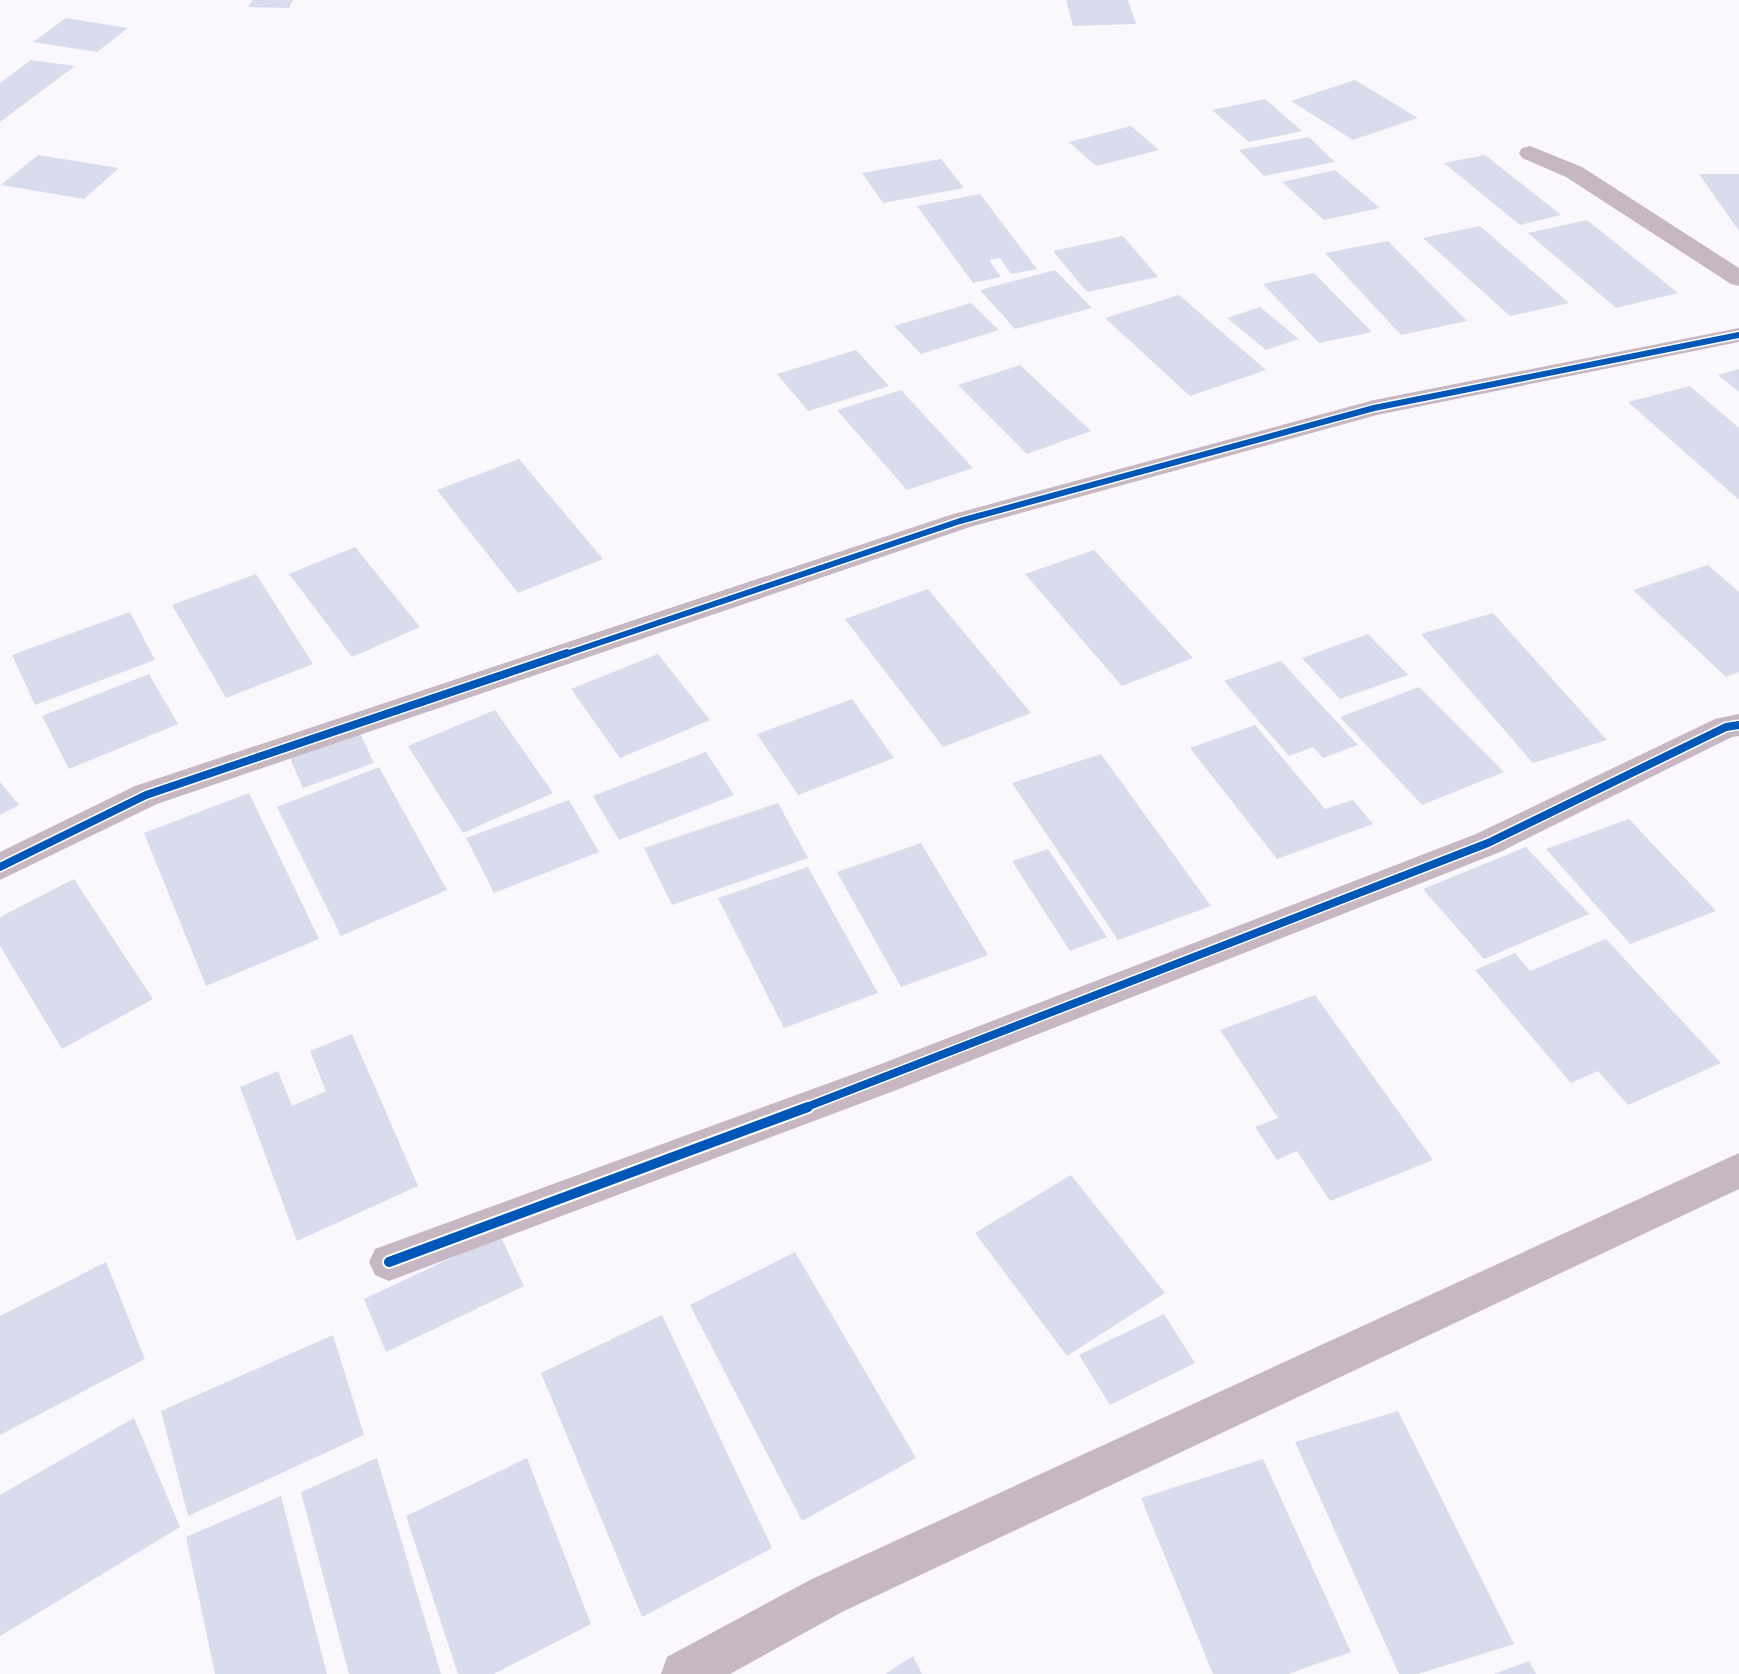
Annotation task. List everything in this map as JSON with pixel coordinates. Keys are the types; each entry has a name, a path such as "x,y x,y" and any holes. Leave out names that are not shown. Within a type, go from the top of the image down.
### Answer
{"street":[{"path":"1530,153 1574,172 1739,279"},
{"path":"0,867 146,795 960,521 1374,408 1739,335"},
{"path":"389,1262 886,1078 1488,843 1726,727 1739,725"},
{"path":"684,1674 826,1596 1739,1170"}],"building":[{"path":"253,0 293,0 289,8 248,7"},
{"path":"1066,0 1128,0 1136,24 1073,26"},
{"path":"66,18 128,28 97,52 33,42"},
{"path":"31,60 75,66 0,122 0,83"},
{"path":"1355,80 1418,118 1353,140 1291,101"},
{"path":"1265,99 1302,131 1249,142 1212,110"},
{"path":"1131,126 1159,150 1096,166 1069,142"},
{"path":"1309,137 1335,162 1264,176 1239,150"},
{"path":"38,155 119,168 84,199 1,185"},
{"path":"1485,155 1561,215 1520,225 1444,163"},
{"path":"941,159 964,188 883,203 862,173"},
{"path":"1335,170 1380,208 1324,220 1282,182"},
{"path":"1699,174 1739,174 1739,231"},
{"path":"980,194 1037,269 1011,274 1000,258 989,260 1001,277 973,283 917,206"},
{"path":"1587,220 1678,293 1616,308 1528,233"},
{"path":"1480,226 1569,303 1510,316 1423,238"},
{"path":"1123,236 1158,277 1087,292 1053,251"},
{"path":"1388,241 1467,321 1401,335 1325,253"},
{"path":"1055,270 1092,308 1015,329 980,290"},
{"path":"1314,273 1372,332 1319,343 1263,284"},
{"path":"1179,295 1266,370 1190,396 1105,318"},
{"path":"971,303 999,330 921,354 894,326"},
{"path":"1260,307 1299,339 1266,350 1227,318"},
{"path":"856,350 889,386 808,411 777,374"},
{"path":"1020,365 1091,431 1027,454 958,385"},
{"path":"1739,369 1739,392 1718,375"},
{"path":"1690,386 1739,428 1739,500 1628,402"},
{"path":"901,390 973,468 907,490 837,410"},
{"path":"519,459 603,559 518,593 437,490"},
{"path":"355,547 420,627 352,657 289,574"},
{"path":"1094,550 1193,658 1122,686 1025,574"},
{"path":"1708,565 1739,592 1739,672 1726,677 1633,590"},
{"path":"256,574 313,664 226,698 172,605"},
{"path":"928,589 1031,713 943,747 845,619"},
{"path":"130,612 155,660 35,705 12,655"},
{"path":"1493,613 1607,740 1533,763 1421,634"},
{"path":"1368,634 1408,675 1340,699 1302,658"},
{"path":"658,654 710,720 620,758 571,689"},
{"path":"1281,661 1358,745 1323,758 1313,747 1289,756 1224,681"},
{"path":"149,674 178,724 69,769 42,716"},
{"path":"1419,687 1504,772 1422,805 1340,717"},
{"path":"852,699 894,758 798,795 757,734"},
{"path":"495,710 553,793 463,833 408,746"},
{"path":"1255,725 1325,809 1353,800 1373,824 1277,859 1190,748"},
{"path":"359,731 374,763 303,788 289,756"},
{"path":"706,752 734,795 619,840 593,796"},
{"path":"1101,754 1211,906 1118,940 1012,783"},
{"path":"379,767 447,890 341,936 277,807"},
{"path":"0,782 19,805 0,815"},
{"path":"249,793 319,939 206,986 144,833"},
{"path":"569,800 599,852 494,893 466,838"},
{"path":"778,803 808,858 672,905 644,848"},
{"path":"1629,819 1716,911 1630,944 1546,849"},
{"path":"921,843 988,955 901,987 837,872"},
{"path":"1526,847 1589,914 1484,959 1423,889"},
{"path":"1048,849 1107,937 1070,951 1012,861"},
{"path":"808,867 878,993 784,1028 718,898"},
{"path":"74,879 153,999 62,1049 0,946 0,917"},
{"path":"1606,939 1721,1063 1628,1105 1598,1071 1571,1083 1475,970 1515,953 1530,971"},
{"path":"1315,995 1433,1160 1330,1201 1297,1151 1277,1160 1255,1127 1278,1118 1220,1030"},
{"path":"352,1034 418,1186 297,1241 240,1087 278,1071 292,1106 326,1091 310,1051"},
{"path":"1071,1175 1165,1293 1067,1356 975,1233"},
{"path":"500,1235 524,1286 386,1352 364,1299"},
{"path":"795,1252 916,1458 802,1521 690,1305"},
{"path":"106,1262 145,1359 0,1435 0,1316"},
{"path":"1164,1314 1195,1363 1110,1405 1079,1355"},
{"path":"662,1315 772,1548 642,1617 541,1373"},
{"path":"333,1335 364,1435 188,1516 161,1411"},
{"path":"1398,1411 1514,1644 1418,1674 1399,1674 1295,1442"},
{"path":"134,1418 180,1527 0,1636 0,1495"},
{"path":"377,1458 441,1674 349,1674 301,1492"},
{"path":"527,1458 591,1624 494,1674 458,1674 406,1516"},
{"path":"1263,1459 1351,1652 1288,1674 1213,1674 1141,1498"},
{"path":"281,1496 327,1674 215,1674 186,1537"},
{"path":"913,1656 922,1674 885,1674"},
{"path":"1529,1661 1536,1674 1494,1674"}],"cycle path":[{"path":"0,867 146,795 960,521 1374,408 1739,335"},
{"path":"389,1262 886,1078 1488,843 1726,727 1739,725"}]}
